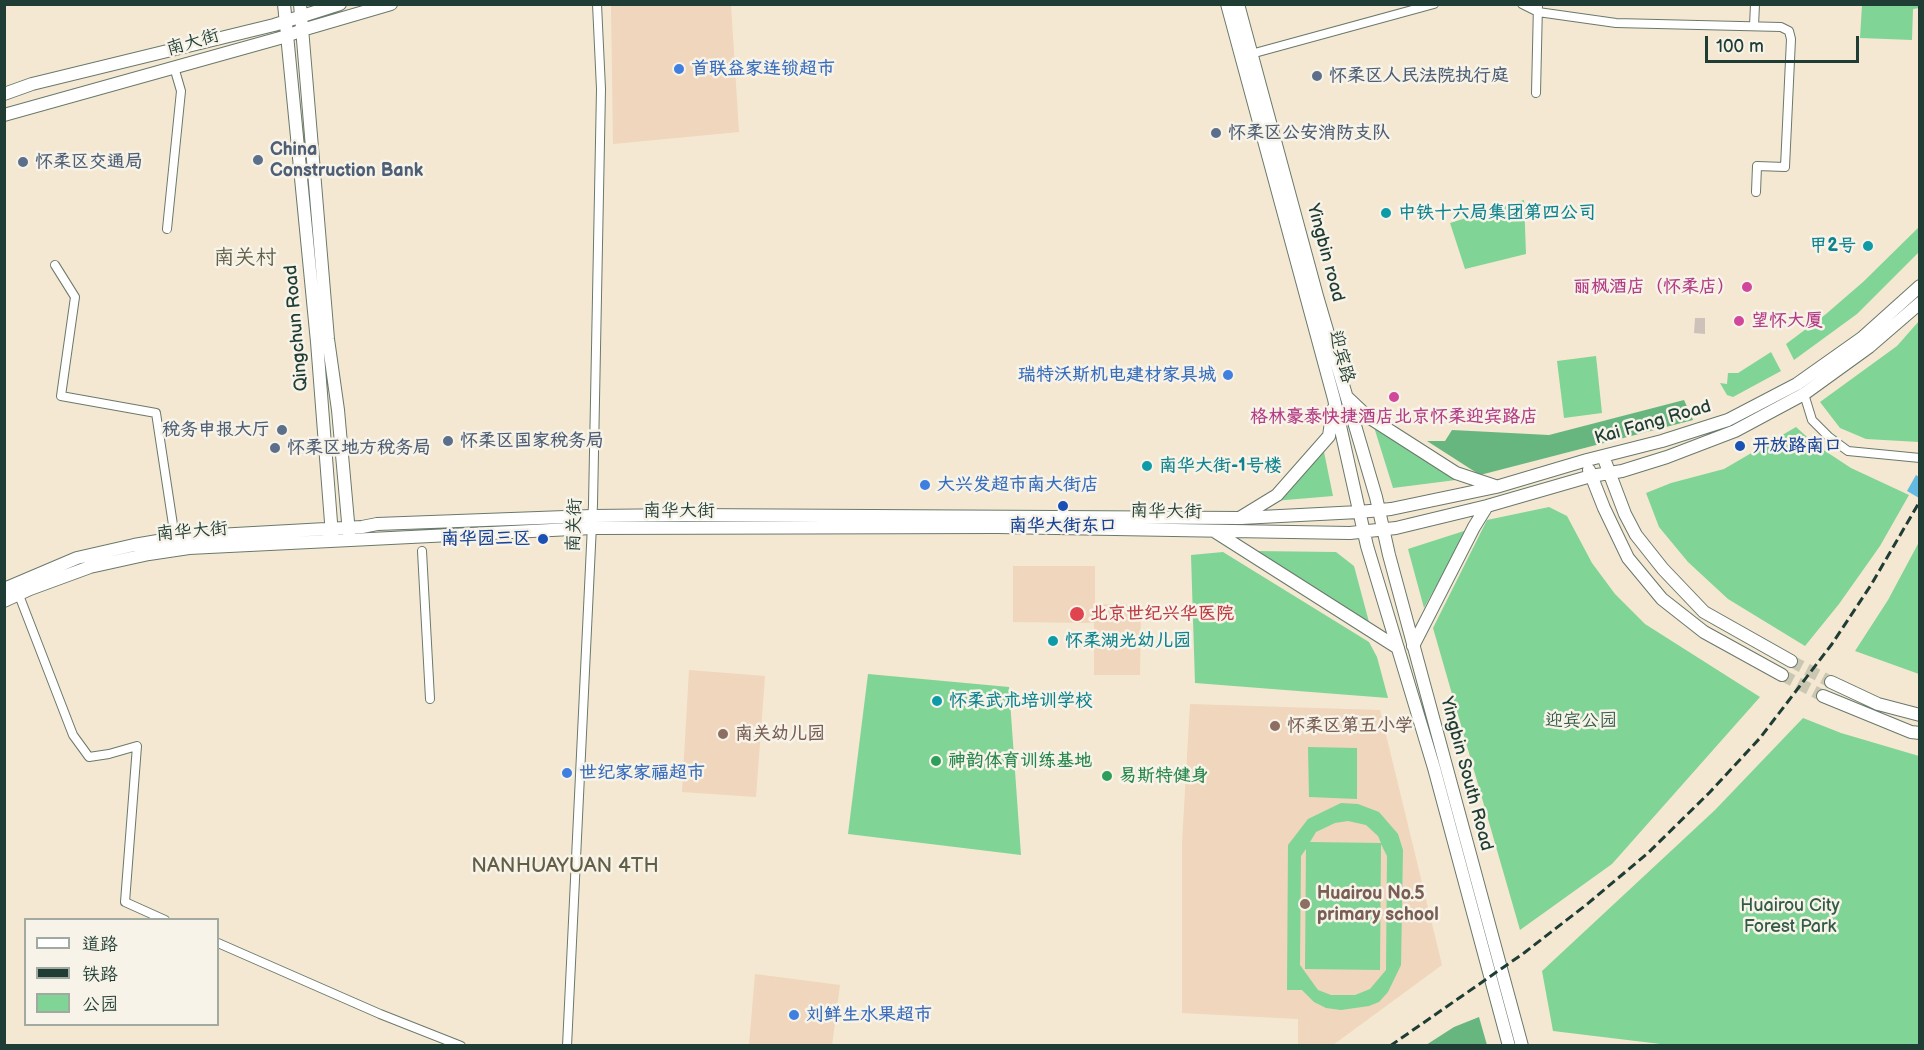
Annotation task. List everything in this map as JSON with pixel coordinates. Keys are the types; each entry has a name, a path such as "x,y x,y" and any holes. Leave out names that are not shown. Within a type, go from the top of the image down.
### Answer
{"main road":[{"name":"Qingchun Road","path":"284,4 317,342 332,542"},
{"name":"南大街","path":"4,94 32,84 285,21 300,10 340,4"},
{"name":"南大街","path":"4,115 287,36 391,4"},
{"name":"迎宾路","path":"1227,4 1340,398 1363,532"},
{"name":"Yingbin road","path":"1238,4 1340,398 1379,510"},
{"name":"Qingchun Road","path":"300,10 328,339 338,410 349,541"},
{"name":"Kai Fang Road","path":"1359,512 1496,487 1725,421 1797,384 1862,338 1920,286"},
{"name":"Kai Fang Road","path":"1363,532 1396,528 1487,506 1591,476 1608,474 1667,457 1735,431 1804,394 1869,347 1920,303"},
{"path":"1241,518 1277,495 1329,436 1340,398 1456,473 1496,487"},
{"path":"1603,456 1624,514 1636,535 1663,569 1704,612 1791,661"},
{"path":"1587,460 1604,508 1629,558 1662,599 1704,632 1782,675"},
{"path":"1413,646 1487,506"},
{"name":"Yingbin South Road","path":"1379,510 1413,646 1522,1046"},
{"name":"南华大街","path":"4,601 13,589 77,558 134,545 175,538 376,524 1063,515 1241,518 1359,512"},
{"name":"南华大街","path":"13,589 90,567 189,548 349,541 592,522 1363,532"},
{"path":"1215,531 1398,648"},
{"name":"Yingbin South Road","path":"1363,532 1434,768 1509,1046"},
{"path":"1831,682 1878,704 1920,715"},
{"path":"1823,696 1911,732 1920,733"}],"street":[{"name":"南关街","path":"567,1046 592,522 598,327 601,110 597,4"},
{"path":"1251,54 1434,4"},
{"path":"1522,4 1616,23 1781,27 1789,31 1791,39 1785,168 1757,166 1756,192"},
{"path":"1754,26 1755,4"},
{"path":"1536,93 1538,8"},
{"path":"167,229 181,91 174,67"},
{"path":"55,265 75,297 61,396 156,413 175,538"},
{"path":"1804,394 1812,420 1848,451 1920,458"},
{"path":"422,551 430,699"},
{"path":"13,589 73,735 89,758 137,746 125,902 161,918"},
{"path":"219,943 461,1046"}],"shaded area":[{"path":"611,5 731,5 739,132 613,144"},
{"path":"1695,318 1705,318 1705,334 1694,333"},
{"name":"北京世纪兴华医院","path":"1013,566 1095,566 1095,604 1141,605 1140,675 1094,675 1094,623 1013,622"},
{"name":"南关幼儿园","path":"689,670 765,676 756,797 682,792"},
{"name":"Huairou No.5 primary school","path":"1190,704 1380,710 1442,965 1333,1045 1298,1045 1298,1019 1182,1013 1182,843"},
{"name":"刘鲜生水果超市","path":"755,974 840,985 832,1045 749,1045"}],"green space":[{"path":"1862,5 1919,5 1919,8 1913,9 1912,40 1860,38"},
{"path":"1524,200 1526,254 1465,269 1450,223"},
{"path":"1919,227 1919,252 1857,314 1794,360 1786,344 1863,282"},
{"path":"1919,321 1919,442 1866,439 1840,428 1820,402 1897,346"},
{"path":"1771,352 1781,371 1733,397 1727,395 1720,383 1727,384 1728,373 1738,373"},
{"path":"1596,356 1602,413 1564,418 1557,361"},
{"path":"1684,400 1693,420 1480,475 1427,441 1445,441 1452,430 1549,435"},
{"path":"1374,427 1456,480 1393,488"},
{"path":"1796,427 1816,445 1851,468 1909,495 1880,546 1839,604 1805,646 1728,599 1688,562 1659,527 1646,493 1671,483 1724,469"},
{"path":"1323,447 1333,496 1274,501"},
{"name":"迎宾公园","path":"1549,507 1567,516 1592,563 1615,594 1645,624 1760,697 1612,864 1520,930 1433,628 1487,520"},
{"path":"1467,530 1424,608 1408,549"},
{"path":"1919,542 1920,674 1855,651 1888,600"},
{"path":"1254,551 1336,552 1354,566 1369,622"},
{"path":"1223,552 1369,642 1377,657 1388,698 1195,683 1191,555"},
{"name":"神韵体育训练基地","path":"868,674 1009,687 1021,855 848,834"},
{"name":"Huairou City Forest Park","path":"1803,718 1841,733 1919,756 1919,1045 1677,1046 1553,1031 1542,971 1715,810"},
{"path":"1308,747 1357,748 1357,799 1309,797"},
{"path":"1341,803 1358,804 1379,812 1398,834 1403,850 1401,965 1388,992 1379,1002 1369,1006 1341,1010 1326,1008 1314,1002 1302,990 1287,990 1288,845 1308,819","holes":["1348,821 1366,825 1378,836 1381,843 1310,842 1316,832 1335,823","1381,844 1387,856 1386,970 1370,989 1355,995 1331,995 1318,990 1300,965 1301,856 1306,849 1305,969 1380,970"]},
{"path":"1479,1017 1487,1045 1426,1045 1454,1027"}],"water":[{"path":"1916,475 1919,477 1919,498 1907,491"}],"tunnel":[{"path":"1791,661 1831,682"},
{"path":"1782,675 1823,696"}],"railway":[{"path":"1390,1046 1524,953 1586,905 1648,853 1710,792 1760,738 1832,644 1871,585 1920,501"}],"place":[{"name":"首联益家连锁超市","path":"679,69"},
{"name":"怀柔区人民法院执行庭","path":"1317,76"},
{"name":"怀柔区公安消防支队","path":"1216,133"},
{"name":"China Construction Bank","path":"258,160"},
{"name":"怀柔区交通局","path":"23,162"},
{"name":"中铁十六局集团第四公司","path":"1386,213"},
{"name":"甲2号","path":"1868,246"},
{"name":"丽枫酒店（怀柔店）","path":"1747,287"},
{"name":"望怀大厦","path":"1739,321"},
{"name":"瑞特沃斯机电建材家具城","path":"1228,375"},
{"name":"格林豪泰快捷酒店北京怀柔迎宾路店","path":"1394,397"},
{"name":"税务申报大厅","path":"282,430"},
{"name":"怀柔区国家税务局","path":"448,441"},
{"name":"开放路南口","path":"1740,446"},
{"name":"怀柔区地方税务局","path":"275,448"},
{"name":"南华大街-1号楼","path":"1147,466"},
{"name":"大兴发超市南大街店","path":"925,485"},
{"name":"南华大街东口","path":"1063,506"},
{"name":"南华园三区","path":"543,539"},
{"name":"北京世纪兴华医院","path":"1077,614"},
{"name":"怀柔湖光幼儿园","path":"1053,641"},
{"name":"怀柔武术培训学校","path":"937,701"},
{"name":"怀柔区第五小学","path":"1275,726"},
{"name":"南关幼儿园","path":"723,734"},
{"name":"神韵体育训练基地","path":"936,761"},
{"name":"世纪家家福超市","path":"567,773"},
{"name":"易斯特健身","path":"1107,776"},
{"name":"Huairou No.5 primary school","path":"1305,904"},
{"name":"刘鲜生水果超市","path":"794,1015"}],"district":[{"name":"南关村","path":"245,259"},
{"name":"NANHUAYUAN 4TH","path":"565,867"}]}
